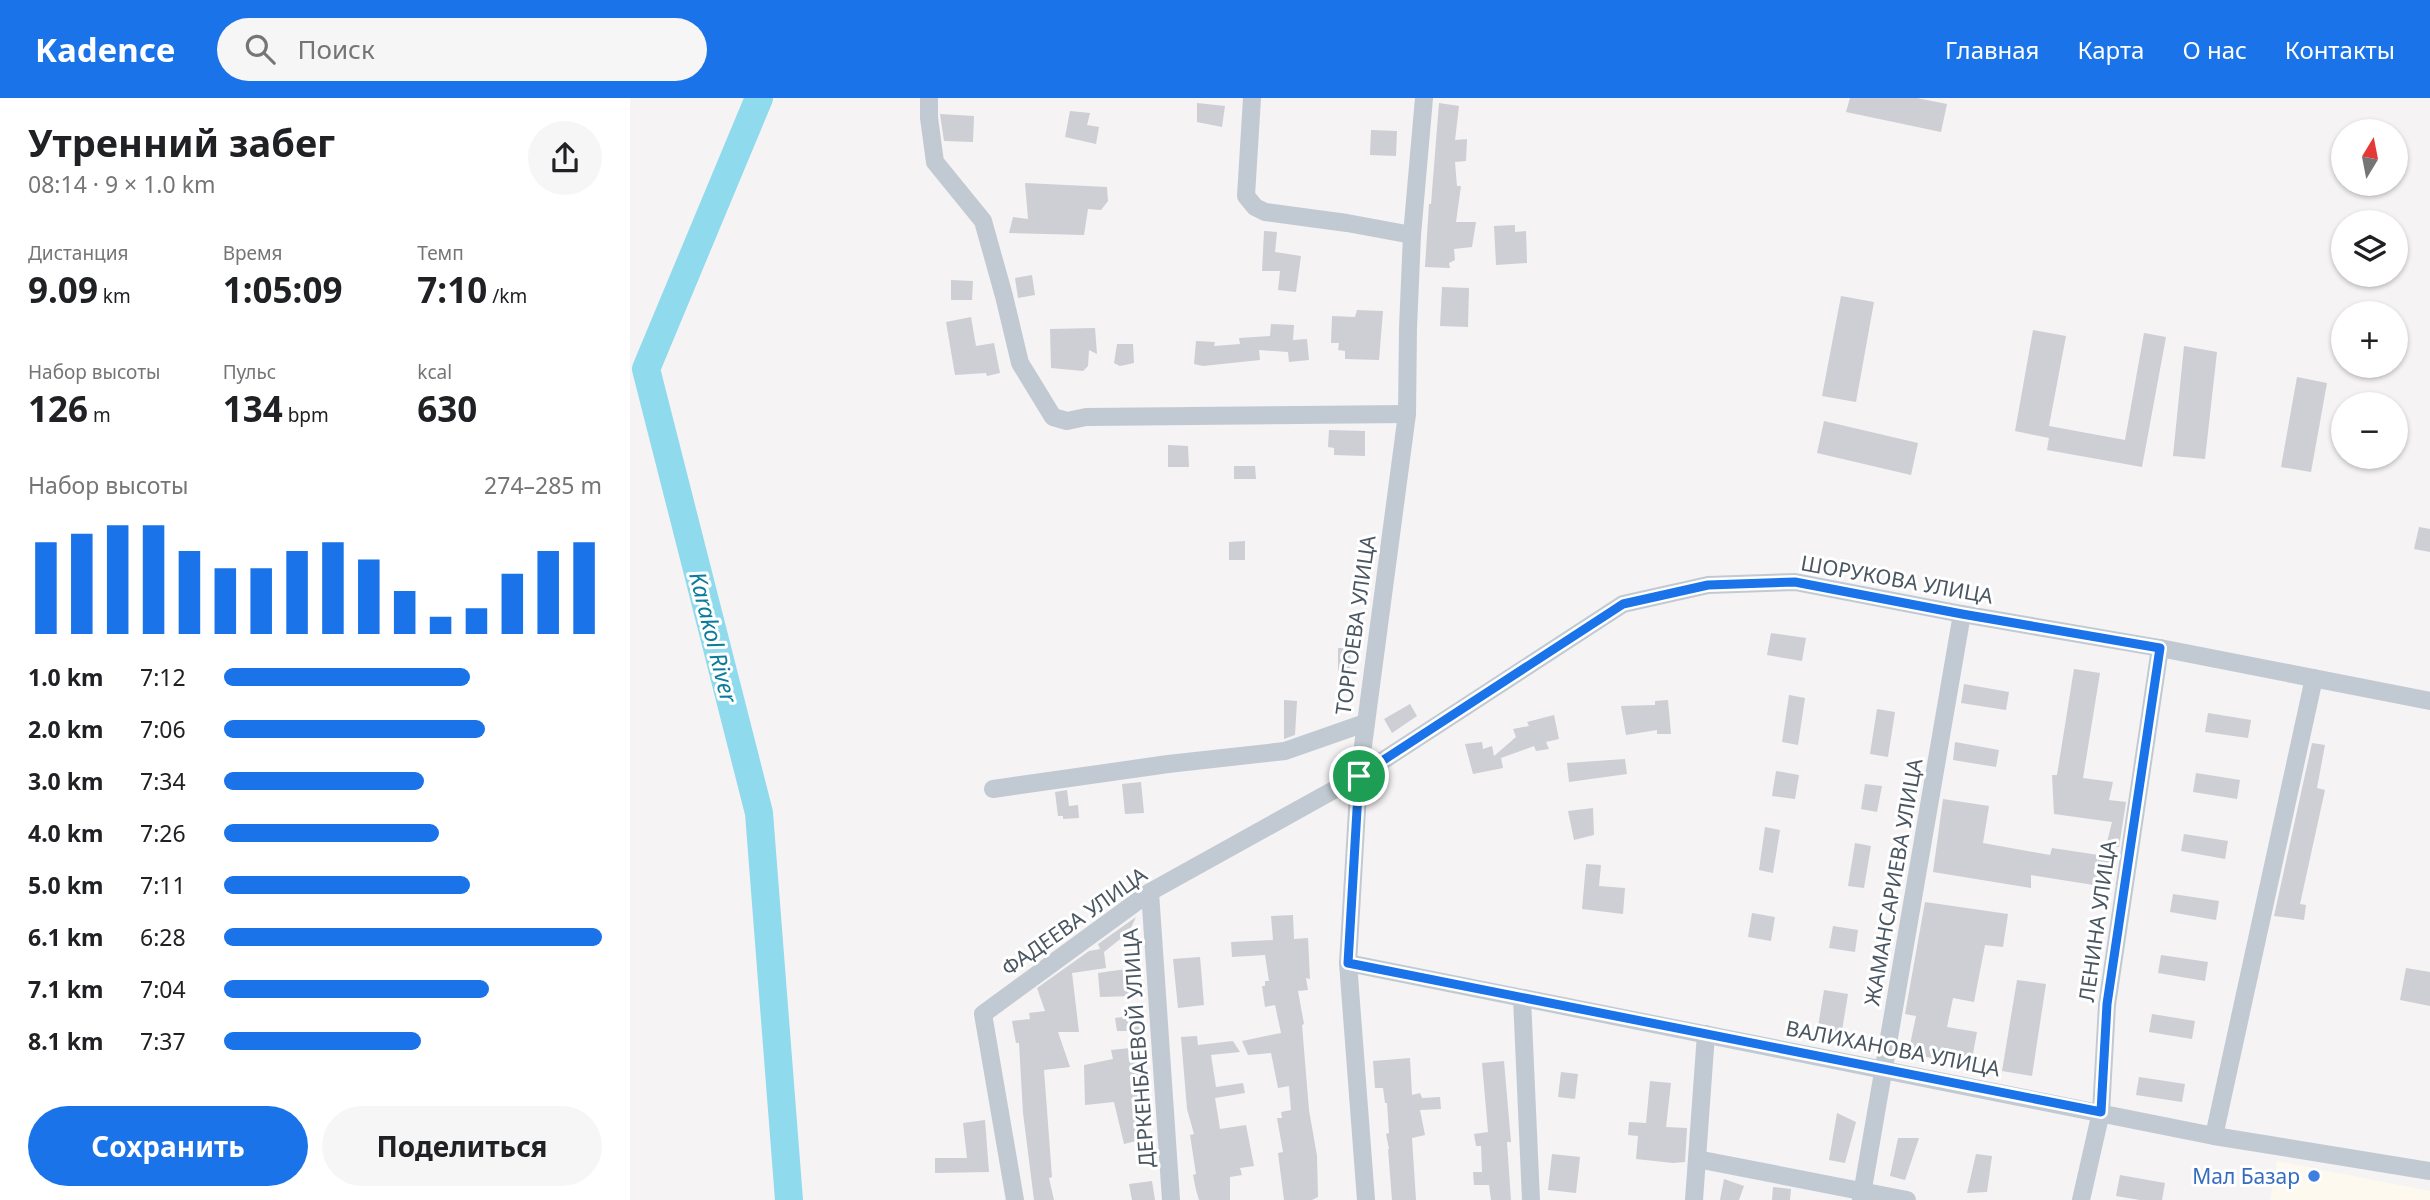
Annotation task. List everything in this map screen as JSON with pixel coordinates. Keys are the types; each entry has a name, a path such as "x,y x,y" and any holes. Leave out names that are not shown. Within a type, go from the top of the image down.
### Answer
{"street":[{"path":"929,98 935,162 983,221 1020,363 1053,417 1067,421 1100,417 1407,414"},
{"path":"1252,98 1246,196 1255,207 1265,212 1412,234"},
{"name":"ТОРГОЕВА УЛИЦА","path":"1366,1200 1348,963 1359,776 1407,414 1412,234 1424,98"},
{"name":"ШОРУКОВА УЛИЦА","path":"1359,776 1623,604 1708,585 1795,582 2160,648 2430,701"},
{"name":"ЖАМАНСАРИЕВА УЛИЦА","path":"1861,1196 1962,614"},
{"name":"ЛЕНИНА УЛИЦА","path":"2081,1200 2101,1112 2107,1004 2160,648"},
{"path":"2214,1136 2314,678"},
{"path":"993,789 1168,764 1285,751 1365,723"},
{"name":"ФАДЕЕВА УЛИЦА","path":"1015,1200 983,1014 1150,892 1359,776"},
{"name":"ДЕРКЕНБАЕВОЙ УЛИЦА","path":"1150,892 1171,1200"},
{"name":"ВАЛИХАНОВА УЛИЦА","path":"1348,963 2214,1136 2430,1171"},
{"path":"1522,998 1531,1200"},
{"path":"1694,1200 1706,1034"},
{"path":"1697,1158 1861,1196 1907,1200"}],"shaded area":[{"name":"Мал Базар","path":"2277,1161 2430,1191 2430,1200 2270,1200"}],"building":[{"path":"1850,98 1917,98 1947,104 1941,132 1846,112"},
{"path":"1197,103 1225,106 1222,127 1197,122"},
{"path":"1439,103 1459,106 1455,140 1467,139 1466,161 1455,162 1457,186 1461,186 1456,222 1476,222 1472,247 1454,249 1455,260 1449,263 1450,268 1425,267"},
{"path":"1070,111 1090,113 1087,125 1099,127 1096,144 1065,137"},
{"path":"940,114 974,116 973,142 944,141"},
{"path":"1371,130 1397,131 1396,156 1370,155"},
{"path":"1025,183 1107,187 1108,201 1101,210 1088,209 1084,235 1009,233 1013,217 1028,219"},
{"path":"1515,225 1515,232 1526,231 1527,263 1496,265 1494,226"},
{"path":"1264,231 1277,232 1275,252 1301,256 1296,292 1278,290 1280,271 1262,271"},
{"path":"1032,275 1035,295 1018,298 1015,278"},
{"path":"951,280 973,281 972,300 951,300"},
{"path":"1442,287 1469,288 1468,327 1440,326"},
{"path":"1841,296 1874,302 1856,402 1822,396"},
{"path":"1357,310 1383,311 1379,360 1345,359 1345,351 1338,350 1339,343 1331,343 1332,316 1355,317"},
{"path":"971,317 976,346 994,343 1000,373 987,376 986,373 955,375 946,322"},
{"path":"1271,324 1294,325 1293,340 1307,339 1309,360 1289,362 1288,352 1259,350 1260,360 1203,366 1194,364 1196,341 1215,342 1214,346 1240,344 1239,338 1270,336"},
{"path":"1095,328 1097,354 1089,350 1088,366 1083,371 1051,368 1050,329"},
{"path":"2033,330 2066,336 2049,426 2125,440 2144,333 2166,337 2142,467 2047,450 2049,438 2015,431"},
{"path":"1117,344 1133,344 1134,363 1120,366 1114,363"},
{"path":"2184,346 2217,352 2205,459 2173,456"},
{"path":"2297,377 2327,383 2311,472 2281,467"},
{"path":"1824,421 1918,443 1911,475 1817,453"},
{"path":"1329,430 1365,431 1365,456 1334,455 1334,448 1328,447"},
{"path":"1168,445 1188,446 1189,467 1168,467"},
{"path":"1234,466 1255,466 1256,479 1234,479"},
{"path":"2419,527 2430,529 2430,552 2414,549"},
{"path":"1245,541 1245,560 1229,560 1229,542"},
{"path":"1771,633 1806,638 1802,661 1767,655"},
{"path":"1338,648 1351,648 1350,671 1338,671"},
{"path":"2074,669 2100,673 2083,778 2113,782 2109,800 2126,802 2119,847 2106,846 2112,822 2054,814 2052,775 2057,775"},
{"path":"1964,684 2009,692 2006,710 1961,703"},
{"path":"1789,695 1805,698 1798,745 1782,742"},
{"path":"1284,700 1297,701 1295,735 1284,739"},
{"path":"1668,700 1671,734 1657,734 1657,730 1626,735 1621,706 1655,705 1655,701"},
{"path":"1410,704 1417,716 1392,733 1384,719"},
{"path":"1877,709 1895,712 1888,757 1870,754"},
{"path":"2208,713 2251,720 2248,738 2205,732"},
{"path":"1554,715 1559,739 1546,742 1549,749 1536,751 1534,746 1501,758 1503,768 1473,774 1465,744 1482,742 1483,749 1492,746 1494,756 1516,737 1513,729 1529,726 1527,722"},
{"path":"1955,742 1999,750 1996,767 1953,760"},
{"path":"2312,743 2325,745 2317,788 2325,790 2300,904 2306,905 2304,920 2274,916"},
{"path":"1625,759 1627,774 1569,782 1567,763"},
{"path":"1776,771 1799,775 1795,799 1772,796"},
{"path":"2196,773 2240,780 2237,799 2193,792"},
{"path":"1141,782 1144,813 1125,814 1122,784"},
{"path":"1865,784 1882,786 1877,812 1861,809"},
{"path":"1067,790 1069,806 1078,805 1079,818 1063,819 1063,816 1058,816 1055,792"},
{"path":"1943,799 1989,806 1983,843 2050,855 2052,848 2112,857 2106,887 2031,875 2031,888 1933,872"},
{"path":"1593,808 1594,835 1574,840 1568,811"},
{"path":"1765,827 1780,830 1773,873 1759,870"},
{"path":"2184,834 2228,841 2225,859 2181,851"},
{"path":"1855,843 1871,846 1864,888 1848,886"},
{"path":"1586,864 1601,865 1599,886 1625,888 1623,914 1582,909"},
{"path":"2173,894 2219,901 2216,920 2170,912"},
{"path":"1925,902 2008,914 2003,947 1985,945 1974,1002 1953,998 1947,1027 1977,1032 1971,1064 1908,1054 1916,1016 1905,1014"},
{"path":"1752,913 1775,917 1771,941 1748,937"},
{"path":"1293,915 1294,939 1308,938 1308,990 1298,991 1304,1024 1309,1110 1317,1156 1318,1197 1312,1200 1284,1200 1278,1153 1283,1152 1277,1118 1282,1118 1281,1112 1291,1110 1289,1086 1278,1088 1271,1053 1248,1055 1242,1041 1281,1033 1275,1005 1265,1007 1262,986 1265,986 1265,981 1269,981 1265,955 1232,957 1231,942 1273,940 1271,916"},
{"path":"1136,917 1129,932 1104,952 1106,968 1072,973 1079,1032 1058,1032 1070,1067 1044,1070 1052,1177 1049,1178 1054,1200 1034,1200 1023,1113 1019,1043 1016,1043 1012,1021 1030,1019 1029,1013 1045,1011 1037,988 1089,951 1100,949 1098,944"},
{"path":"1833,926 1858,930 1855,952 1829,948"},
{"path":"2161,955 2208,962 2205,981 2158,973"},
{"path":"1200,957 1204,1005 1178,1008 1173,959"},
{"path":"1133,968 1136,996 1100,997 1098,973"},
{"path":"2406,968 2430,972 2430,1006 2400,1000"},
{"path":"2017,980 2046,984 2032,1076 2002,1071"},
{"path":"1824,990 1848,994 1840,1043 1816,1039"},
{"path":"2152,1014 2195,1021 2192,1039 2149,1032"},
{"path":"1137,1015 1140,1031 1117,1031 1115,1018"},
{"path":"1197,1036 1198,1045 1233,1041 1240,1052 1211,1055 1216,1087 1243,1083 1245,1093 1215,1098 1220,1129 1246,1125 1254,1166 1240,1168 1242,1175 1230,1177 1230,1200 1199,1200 1196,1190 1190,1135 1194,1134 1187,1109 1181,1037"},
{"path":"1140,1047 1146,1099 1143,1100 1149,1122 1145,1122 1149,1138 1124,1144 1114,1102 1085,1105 1084,1065 1113,1059 1111,1050"},
{"path":"1410,1058 1412,1095 1420,1093 1422,1098 1440,1097 1441,1109 1420,1110 1425,1135 1412,1138 1416,1200 1392,1200 1386,1134 1389,1133 1387,1103 1383,1088 1375,1088 1373,1061"},
{"path":"1504,1061 1511,1142 1507,1142 1511,1200 1491,1200 1489,1185 1474,1185 1473,1172 1482,1172 1481,1146 1476,1146 1474,1134 1488,1132 1482,1063"},
{"path":"1561,1072 1578,1074 1575,1099 1558,1097"},
{"path":"2139,1077 2185,1084 2182,1102 2136,1095"},
{"path":"1650,1081 1671,1083 1666,1127 1687,1128 1685,1162 1636,1159 1638,1136 1628,1135 1629,1122 1646,1123"},
{"path":"1837,1113 1856,1122 1845,1163 1829,1160"},
{"path":"985,1120 989,1172 935,1173 935,1158 967,1158 963,1123"},
{"path":"1898,1138 1919,1138 1905,1180 1890,1176"},
{"path":"1552,1154 1580,1157 1576,1193 1548,1190"},
{"path":"1976,1154 1992,1156 1987,1192 1967,1193"},
{"path":"2120,1175 2165,1183 2162,1200 2116,1196"},
{"path":"1724,1179 1744,1186 1739,1200 1720,1200"},
{"path":"1152,1181 1155,1200 1132,1200 1129,1184"},
{"path":"1773,1187 1791,1189 1790,1200 1772,1200"}],"waterway":[{"name":"Karakol River","path":"759,98 646,369 759,813 789,1200"}],"place":[{"name":"Мал Базар","path":"2314,1176"}],"route":[{"path":"1795,582 2160,648 2107,1004 2101,1112 1348,963 1359,776 1623,604 1708,585 1795,582"}]}
